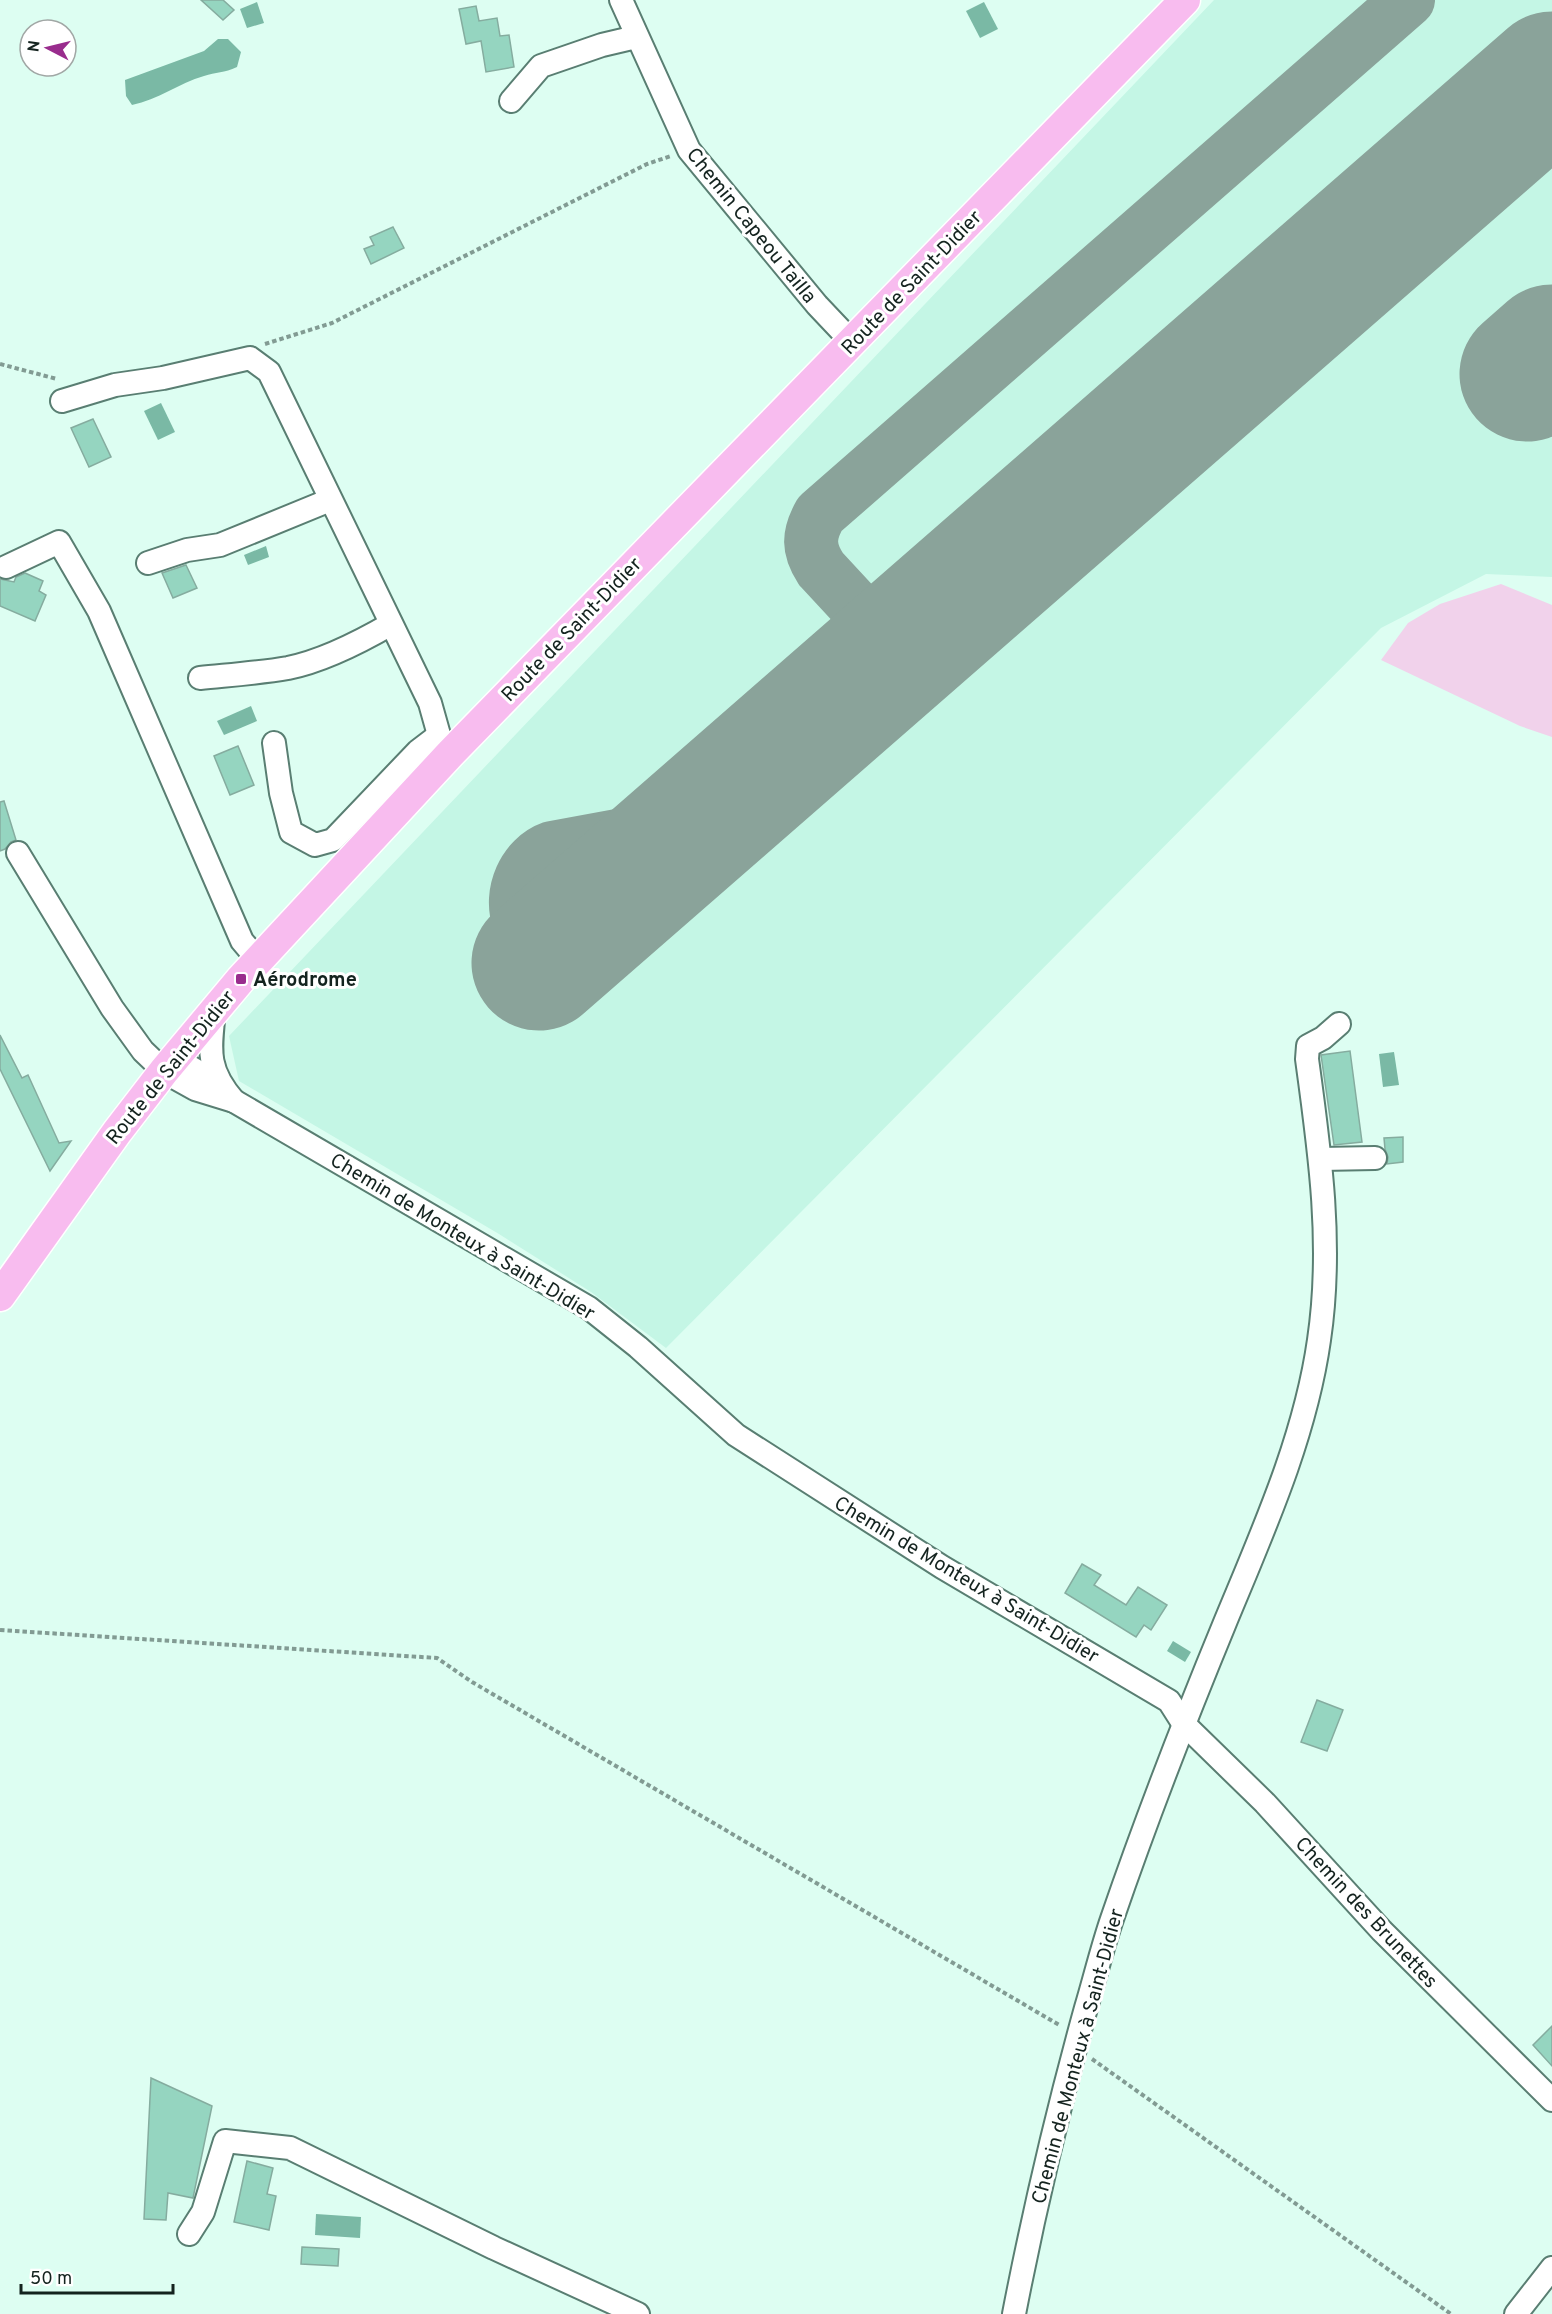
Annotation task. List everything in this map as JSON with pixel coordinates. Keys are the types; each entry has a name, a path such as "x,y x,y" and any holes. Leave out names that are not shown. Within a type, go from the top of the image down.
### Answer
{"main road":[{"name":"Route de Saint-Didier","path":"0,1296 117,1132 169,1064 445,744 688,508 1185,0"}],"street":[{"name":"Chemin Capeou Tailla","path":"621,0 689,150 817,305 852,342"},
{"path":"511,101 541,66 602,45 636,37"},
{"path":"63,401 116,385 163,378 249,358 269,372 430,703 445,744 418,751 333,840 315,845 291,832 280,793 274,743"},
{"path":"148,563 188,550 220,546 330,500"},
{"path":"6,567 59,542 99,611 242,941 258,960"},
{"path":"200,678 287,668 308,663 391,624"},
{"name":"Chemin de Monteux à Saint-Didier","path":"18,853 112,1008 143,1052 169,1064 195,1089 227,1093 589,1308 638,1347 736,1435 942,1567 1169,1701 1184,1723 1111,1922 1037,2194 1014,2314"},
{"path":"214,1011 212,1059 227,1093"},
{"path":"1184,1723 1263,1530 1308,1400 1319,1340 1326,1266 1321,1160 1307,1059 1308,1046 1323,1038 1338,1024"},
{"path":"1321,1160 1375,1158"},
{"name":"Chemin des Brunettes","path":"1184,1723 1266,1803 1383,1931 1552,2100"},
{"path":"189,2234 203,2212 225,2141 290,2148 494,2248 638,2314"},
{"path":"1516,2314 1552,2268"}],"path":[{"path":"255,345 266,344 332,323 647,164 689,150"},
{"path":"0,364 55,379 66,378"},
{"path":"0,1630 437,1658 472,1682 1078,2037 1089,2056 1451,2314"}],"shaded area":[{"path":"1214,0 1552,0 1552,577 1486,574 1381,628 666,1348 591,1292 499,1234 239,1081 229,1036"},
{"path":"257,2 264,23 247,28 240,9"},
{"path":"984,2 998,29 980,38 966,11"},
{"path":"218,39 228,39 241,52 237,67 195,79 142,103 132,105 126,96 125,80 204,51"},
{"path":"161,403 175,432 158,440 144,411"},
{"path":"266,546 269,557 248,565 244,555"},
{"path":"1501,584 1552,605 1552,737 1520,726 1381,660 1408,623 1440,604"},
{"path":"251,706 257,721 224,735 217,721"},
{"path":"1394,1052 1399,1085 1383,1087 1379,1054"},
{"path":"1173,1641 1191,1652 1185,1662 1167,1651"},
{"path":"316,2214 361,2217 360,2238 315,2235"}],"building":[{"path":"201,0 223,0 234,10 223,20"},
{"path":"476,6 479,21 497,18 500,36 509,35 514,67 486,72 481,41 466,44 459,9"},
{"path":"393,227 404,248 371,264 364,249 374,245 370,237"},
{"path":"93,419 111,457 89,467 71,428"},
{"path":"186,565 197,588 173,598 162,573"},
{"path":"25,573 43,581 39,591 46,595 35,621 0,606 0,579 14,582 16,577"},
{"path":"238,746 254,785 230,795 214,756"},
{"path":"4,801 16,840 0,851 0,802"},
{"path":"0,1035 22,1078 28,1075 59,1143 71,1141 50,1171 0,1069"},
{"path":"1350,1051 1362,1142 1334,1145 1321,1055"},
{"path":"1403,1137 1403,1162 1387,1164 1384,1138"},
{"path":"1082,1564 1101,1575 1094,1585 1126,1605 1138,1587 1167,1605 1151,1630 1144,1625 1136,1637 1065,1593"},
{"path":"1317,1700 1343,1710 1327,1751 1301,1742"},
{"path":"1552,2026 1552,2066 1533,2045"},
{"path":"151,2078 212,2106 193,2198 168,2193 166,2220 144,2219"},
{"path":"247,2161 273,2168 267,2194 276,2196 269,2230 234,2222"},
{"path":"302,2247 339,2249 338,2266 301,2264"}],"taxiway":[{"path":"896,650 817,562 811,542 813,529 820,514 1408,0"},
{"path":"553,949 536,944 525,935 516,910 521,878 527,868 542,853 552,848 704,820"}],"runway":[{"path":"539,963 1552,79"},
{"path":"1527,374 1552,352"}],"place":[{"name":"Aérodrome","path":"241,979"}]}
